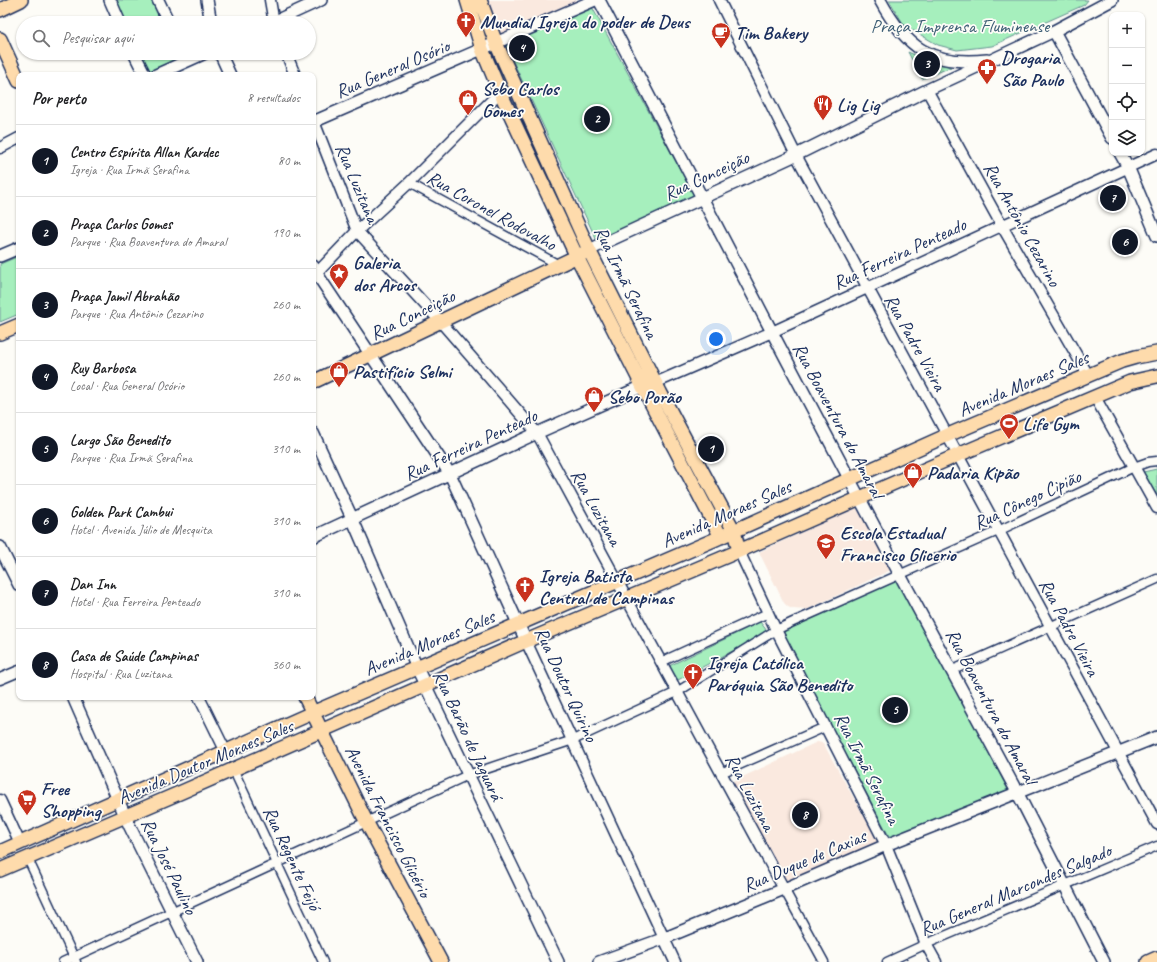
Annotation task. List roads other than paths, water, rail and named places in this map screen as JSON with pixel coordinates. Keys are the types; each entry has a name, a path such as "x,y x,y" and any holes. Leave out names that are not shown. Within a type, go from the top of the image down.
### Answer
{"main road":[{"path":"0,10 21,0"},
{"path":"110,0 117,16"},
{"path":"158,0 166,16"},
{"path":"207,0 210,16"},
{"path":"287,16 321,0"},
{"name":"Rua Irmã Serafina","path":"467,0 482,49 500,92 577,257 734,532 739,551"},
{"name":"Rua Irmã Serafina","path":"480,0 496,43 649,385 721,536"},
{"name":"Rua General Osório","path":"316,120 595,0"},
{"name":"Rua Boaventura do Amaral","path":"599,0 850,480 953,670 1104,962"},
{"path":"880,0 898,30 908,40 934,56 970,62 995,59"},
{"name":"Rua Conceição","path":"316,381 589,250 796,155 927,90 1054,31 1097,4 1112,0"},
{"path":"1054,31 1109,132"},
{"path":"0,39 16,74"},
{"path":"138,60 144,72"},
{"path":"161,72 180,60"},
{"path":"223,60 229,72"},
{"path":"1122,156 1128,167 1157,236"},
{"path":"0,256 16,249"},
{"name":"Rua Doutor Quirino","path":"316,275 450,474 526,641"},
{"path":"0,333 16,326"},
{"name":"Avenida Moraes Sales","path":"312,713 721,536 734,532 948,435 1122,361 1157,353"},
{"name":"Avenida Moraes Sales","path":"425,685 1130,382 1157,376"},
{"name":"Rua Ferreira Penteado","path":"316,536 537,433 649,385"},
{"name":"Rua Barão de Jaguará","path":"316,440 352,518 417,668 558,962"},
{"path":"0,547 16,579"},
{"name":"Avenida Doutor Moraes Sales","path":"0,870 425,685"},
{"name":"Rua José Paulino","path":"74,700 125,816 197,962"},
{"name":"Avenida Francisco Glicério","path":"306,700 367,823 441,962"},
{"name":"Avenida Doutor Moraes Sales","path":"0,852 312,713"},
{"name":"Rua Duque de Caxias","path":"599,962 664,938 886,845 1157,737"},
{"path":"1148,962 1157,958"}],"street":[{"path":"270,0 271,16"},
{"name":"Rua Padre Vieira","path":"720,0 796,155 1157,824"},
{"path":"289,60 294,72"},
{"name":"Rua Antônio Cezarino","path":"927,90 1002,226 1088,376"},
{"path":"316,270 409,182 500,92"},
{"name":"Rua Luzitana","path":"316,128 357,231 440,321 537,433 824,962"},
{"path":"0,148 16,140"},
{"name":"Rua Ferreira Penteado","path":"649,385 772,332 1157,154"},
{"name":"Rua Coronel Rodovalho","path":"409,182 559,265"},
{"path":"1095,397 1157,508"},
{"name":"Rua Cônego Cipião","path":"63,962 75,960 173,912 468,775 573,740 677,692 776,630 998,531 1134,467 1148,462 1157,461"},
{"name":"Rua Irmã Serafina","path":"739,551 776,630 886,845 926,944 936,962"},
{"path":"953,670 1157,579"},
{"path":"661,662 768,613"},
{"name":"Rua Doutor Quirino","path":"526,641 675,962"},
{"path":"0,679 16,672"},
{"path":"200,700 226,752"},
{"path":"721,773 825,727"},
{"name":"Rua Regente Feijó","path":"233,769 323,962"},
{"path":"0,800 20,843"},
{"name":"Rua General Marcondes Salgado","path":"887,962 1157,846"},
{"path":"28,859 75,960"}],"place":[{"name":"Mundial Igreja do poder de Deus","path":"466,38"},
{"name":"Ruy Barbosa","path":"522,48"},
{"name":"Tim Bakery","path":"721,49"},
{"name":"Praça Jamil Abrahão","path":"927,64"},
{"name":"Drogaria São Paulo","path":"987,85"},
{"name":"Sebo Carlos Gomes","path":"468,116"},
{"name":"Praça Carlos Gomes","path":"597,119"},
{"name":"Lig Lig","path":"823,121"},
{"name":"Dan Inn","path":"1113,198"},
{"name":"Golden Park Cambui","path":"1125,242"},
{"name":"Galeria dos Arcos","path":"339,290"},
{"name":"Pastifício Selmi","path":"339,388"},
{"name":"Sebo Porão","path":"594,413"},
{"name":"Life Gym","path":"1009,440"},
{"name":"Centro Espírita Allan Kardec","path":"711,449"},
{"name":"Padaria Kipão","path":"913,489"},
{"name":"Escola Estadual Francisco Glicerio","path":"826,560"},
{"name":"Igreja Batista Central de Campinas","path":"525,603"},
{"name":"Igreja Católica Paróquia São Benedito","path":"693,690"},
{"name":"Largo São Benedito","path":"895,710"},
{"name":"Casa de Saúde Campinas","path":"805,815"},
{"name":"Free Shopping","path":"27,816"}],"park label":[{"name":"Praça Imprensa Fluminense","path":"960,25"}]}
